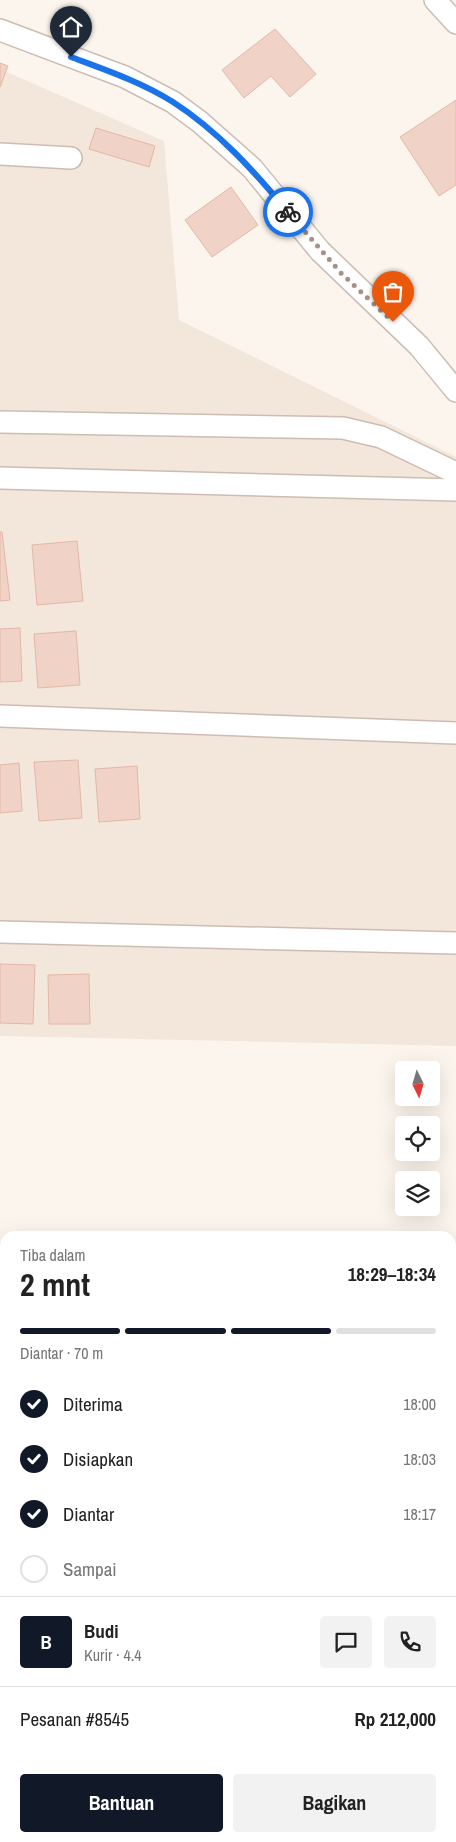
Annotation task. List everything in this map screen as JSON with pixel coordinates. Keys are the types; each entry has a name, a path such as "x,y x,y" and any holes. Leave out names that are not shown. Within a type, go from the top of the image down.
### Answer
{"street":[{"path":"0,30 125,77 173,102 200,122 252,168 320,251 419,346 456,391"},
{"path":"0,154 71,158"},
{"path":"0,422 343,428 381,437 456,473"},
{"path":"0,478 456,490"},
{"path":"0,716 456,733"},
{"path":"0,932 456,943"}],"shaded area":[{"path":"0,69 164,141 179,320 456,457 456,1046 0,1036"}],"building":[{"path":"275,29 316,74 290,97 271,76 244,98 222,70"},
{"path":"0,63 8,66 0,87"},
{"path":"456,100 456,185 439,196 400,137"},
{"path":"96,128 155,146 149,167 89,149"},
{"path":"231,187 258,225 212,257 185,220"},
{"path":"0,532 2,532 10,600 0,601"},
{"path":"77,541 83,601 37,605 32,545"},
{"path":"20,628 22,681 0,682 0,629"},
{"path":"76,631 80,685 38,688 34,634"},
{"path":"78,760 82,818 39,821 34,762"},
{"path":"19,763 22,811 0,813 0,765"},
{"path":"137,766 140,819 99,822 95,769"},
{"path":"0,964 35,965 33,1024 0,1023"},
{"path":"89,974 90,1024 49,1024 48,975"}],"way so far":[{"path":"288,212 341,273 393,322"}],"route":[{"path":"71,57 125,77 173,102 224,142 252,168 288,212"}]}
